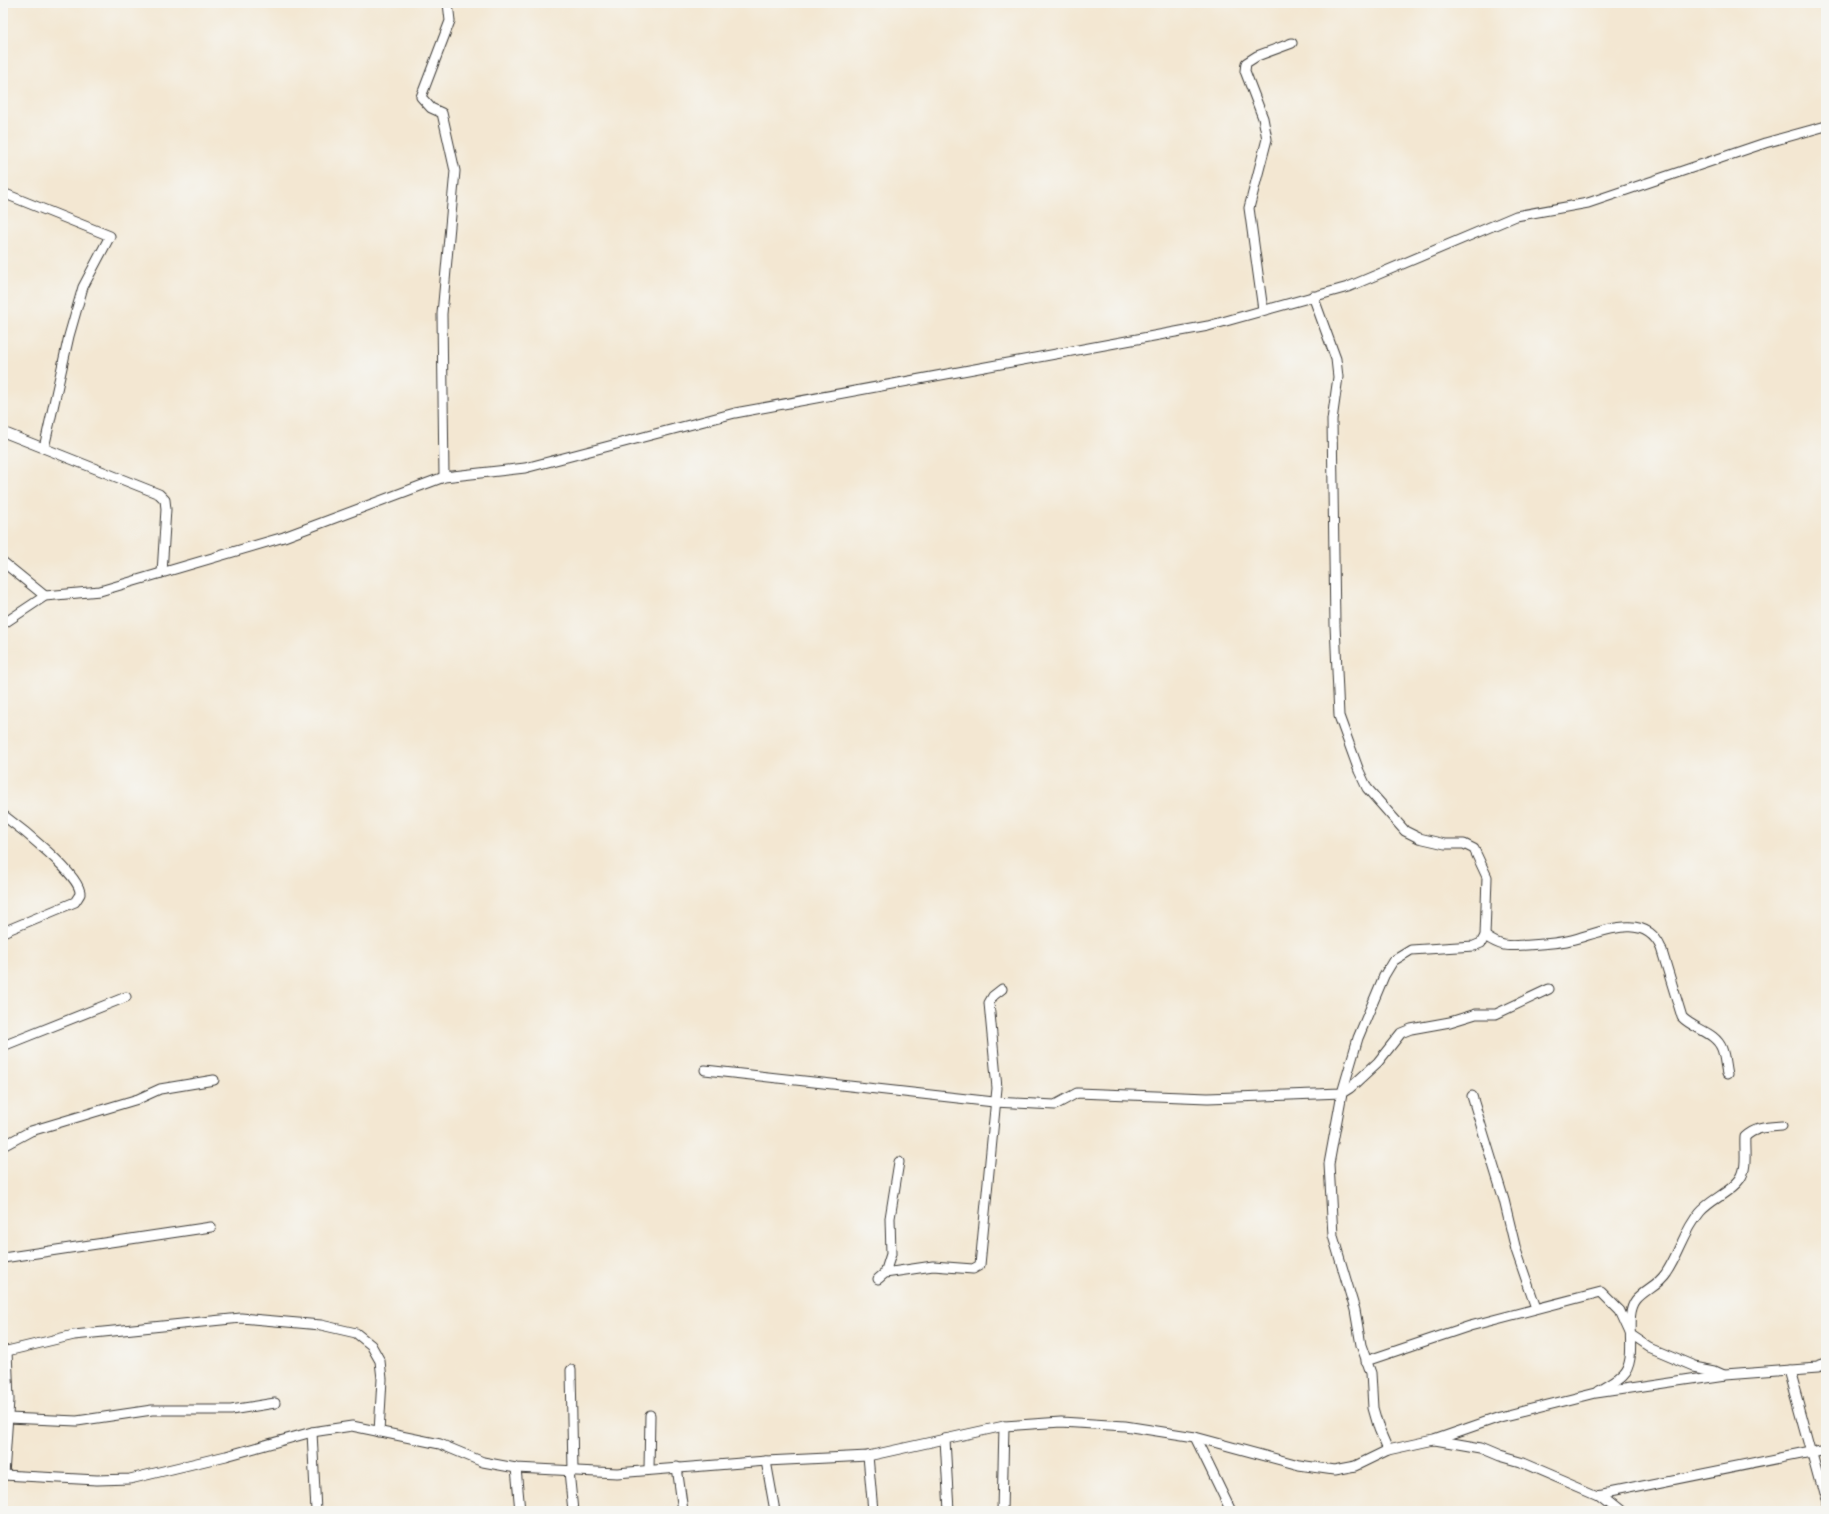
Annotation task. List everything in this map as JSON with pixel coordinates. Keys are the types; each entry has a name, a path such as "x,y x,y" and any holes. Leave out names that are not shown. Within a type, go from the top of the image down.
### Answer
{"street":[{"path":"444,477 442,314 456,171 442,113 431,108 421,96 450,21 448,3"},
{"path":"1263,310 1249,208 1267,139 1263,118 1245,71 1246,63 1257,56 1292,43"},
{"path":"3,624 45,596 100,591 284,537 444,477 525,468 735,413 1208,326 1348,287 1516,216 1588,202 1765,143 1826,126"},
{"path":"3,193 110,236 83,287 69,336 44,448"},
{"path":"1313,296 1336,359 1338,377 1332,420 1335,625 1340,716 1359,771 1367,788 1404,830 1419,838 1446,844 1464,844 1474,849 1487,877 1485,936 1481,943 1474,946 1411,950 1393,961 1384,976 1358,1038 1342,1094 1329,1164 1332,1236 1355,1310 1361,1345 1371,1373 1374,1408 1379,1429 1388,1450"},
{"path":"3,432 159,494 165,500 166,509 162,572"},
{"path":"3,562 45,596"},
{"path":"3,815 33,838 61,864 78,886 80,894 75,902 3,932"},
{"path":"1485,936 1493,942 1504,945 1569,941 1615,927 1641,928 1651,932 1657,938 1661,948 1682,1017 1686,1022 1713,1037 1722,1048 1727,1074"},
{"path":"899,1162 890,1218 891,1254 881,1276 933,1266 973,1270 980,1265 994,1102 997,1088 989,1003 993,996 1002,989"},
{"path":"705,1070 994,1102 1055,1105 1077,1092 1208,1098 1342,1094 1378,1062 1401,1033 1450,1022 1476,1014 1496,1014 1548,989"},
{"path":"3,1046 126,996"},
{"path":"3,1146 31,1131 138,1098 160,1089 214,1080"},
{"path":"1472,1096 1504,1200 1516,1250 1536,1308"},
{"path":"1596,1393 1622,1376 1626,1370 1629,1358 1632,1308 1637,1299 1659,1283 1666,1273 1690,1225 1701,1211 1740,1179 1745,1164 1745,1137 1759,1128 1782,1126"},
{"path":"3,1258 211,1228"},
{"path":"1366,1360 1470,1326 1601,1292 1620,1311 1631,1334 1649,1347 1669,1357 1725,1374"},
{"path":"379,1432 382,1379 380,1361 371,1345 356,1333 321,1325 241,1318 74,1335 5,1352 8,1418 3,1475 98,1480 130,1478 226,1456 312,1432 352,1426 379,1432 440,1444 483,1462 516,1468 617,1473 649,1469 766,1460 868,1456 1004,1426 1061,1422 1125,1426 1195,1437 1299,1465 1334,1470 1355,1466 1388,1450 1434,1440 1500,1417 1596,1393 1725,1374 1789,1369 1826,1364"},
{"path":"1789,1369 1810,1452 1826,1504"},
{"path":"571,1370 571,1471 573,1511"},
{"path":"8,1418 77,1421 152,1410 231,1410 275,1403"},
{"path":"649,1469 650,1415"},
{"path":"1002,1511 1004,1426"},
{"path":"312,1432 316,1511"},
{"path":"1195,1437 1231,1511"},
{"path":"945,1439 949,1511"},
{"path":"1434,1440 1481,1448 1500,1456 1521,1462 1598,1495 1618,1511"},
{"path":"1598,1495 1826,1449"},
{"path":"868,1456 873,1511"},
{"path":"766,1460 775,1511"},
{"path":"677,1467 683,1511"},
{"path":"516,1468 520,1511"}]}
